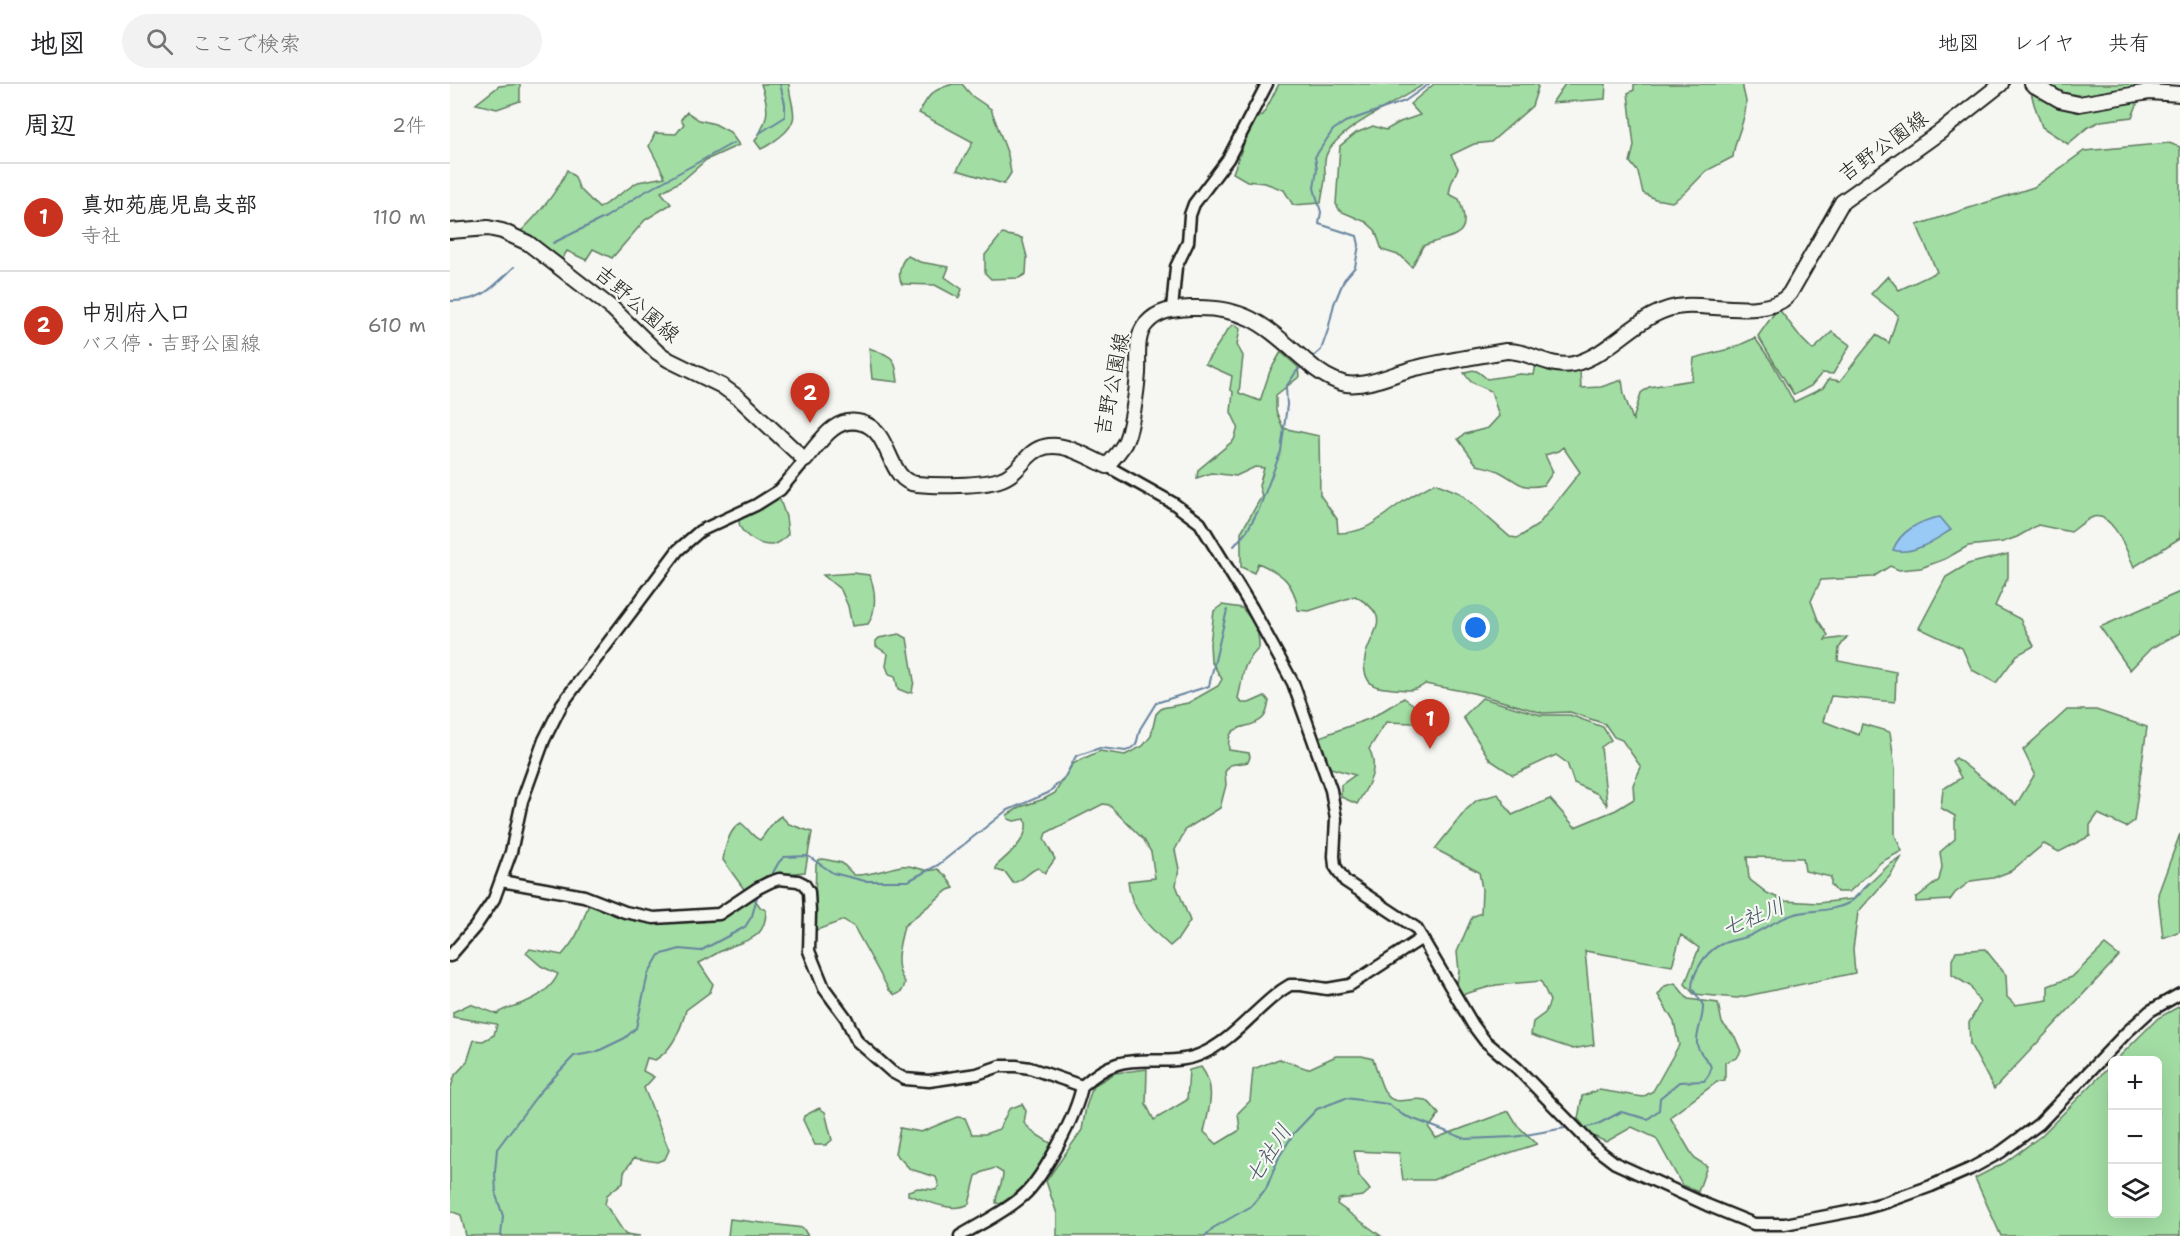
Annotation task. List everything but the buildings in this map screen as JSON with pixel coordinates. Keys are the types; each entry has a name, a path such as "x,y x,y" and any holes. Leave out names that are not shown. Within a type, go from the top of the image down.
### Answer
{"main road":[{"name":"吉野公園線","path":"450,231 488,228 502,231 528,243 613,309 669,360 722,386 740,399 805,460 832,428 846,421 855,421 869,425 876,431 901,477 915,484 945,485 998,480 1018,469 1029,455 1049,446 1064,446 1073,449 1107,466 1122,447 1129,431 1138,376 1141,333 1152,318 1172,309 1207,308 1245,315 1269,330 1313,367 1339,382 1348,384 1371,381 1418,367 1506,351 1516,351 1556,364 1572,364 1590,358 1664,309 1686,306 1750,308 1771,306 1786,298 1842,202 1940,132 2001,84"},
{"path":"2032,84 2070,103 2092,102 2149,92 2180,94"}],"street":[{"path":"1172,309 1176,267 1188,242 1190,215 1194,204 1228,159 1267,84"},
{"path":"450,956 483,917 501,881 511,852 522,801 552,723 566,698 678,550 700,531 756,505 780,489 805,460"},
{"path":"1107,466 1186,511 1209,534 1293,683 1330,790 1336,819 1334,856 1339,874 1345,881 1416,928 1473,1025 1485,1041 1517,1068 1594,1146 1616,1163 1754,1224 1785,1224 1858,1210 1931,1186 2001,1152 2039,1124 2150,1011 2180,994"},
{"path":"501,881 584,896 625,912 654,918 719,914 758,888 779,879 798,881 806,887 810,899 808,951 824,988 846,1018 857,1041 892,1072 905,1079 929,1081 976,1074 999,1065 1016,1065 1082,1086"},
{"path":"960,1236 1014,1202 1036,1182 1072,1119 1082,1086 1106,1068 1118,1063 1179,1061 1199,1055 1218,1046 1290,985 1327,989 1350,985 1422,938"}],"green space":[{"path":"520,84 520,101 497,109 476,104 499,86"},
{"path":"761,84 789,84 794,112 792,124 788,130 761,149 755,141 763,126 767,107"},
{"path":"962,84 972,96 991,109 1008,155 1011,173 1004,184 957,170 973,142 919,113 932,94 940,88"},
{"path":"1279,84 1424,84 1354,126 1332,146 1326,156 1321,203 1293,205 1284,190 1265,183 1247,181 1233,173 1248,124 1263,115"},
{"path":"1434,84 1537,84 1538,87 1532,106 1491,142 1474,144 1451,155 1458,168 1449,194 1459,199 1464,222 1462,229 1451,237 1423,246 1412,267 1401,256 1382,250 1375,230 1366,222 1340,211 1336,204 1340,146 1356,133 1373,126 1386,130 1420,115 1410,104"},
{"path":"1565,84 1606,84 1605,99 1552,103"},
{"path":"1634,84 1743,84 1745,110 1733,157 1706,171 1685,193 1672,202 1655,199 1643,193 1638,172 1630,162 1634,146 1628,93 1634,90"},
{"path":"2029,84 2146,84 2135,89 2137,105 2132,117 2101,121 2088,127 2068,144 2042,127"},
{"path":"687,112 699,120 715,124 730,132 739,145 706,160 683,180 661,192 671,204 645,220 612,258 593,249 586,260 567,251 559,264 517,235 545,205 567,170 575,177 579,188 599,208 638,182 665,177 649,146 655,133 676,134 684,124 681,119"},
{"path":"2169,143 2180,147 2180,538 2134,567 2118,534 2106,520 2099,517 2091,518 2071,532 2038,525 2003,542 1968,546 1945,559 1921,568 1899,570 1890,566 1873,577 1821,580 1811,601 1818,620 1828,635 1825,640 1847,637 1839,648 1838,661 1896,672 1895,702 1831,696 1823,721 1859,735 1862,724 1890,732 1895,769 1895,835 1902,851 1881,862 1849,892 1837,892 1831,885 1831,877 1805,871 1803,858 1747,857 1749,879 1767,893 1785,901 1818,903 1853,899 1890,864 1901,858 1890,876 1858,912 1853,949 1855,973 1737,998 1694,994 1685,984 1699,948 1681,935 1672,966 1585,951 1594,1045 1573,1049 1531,1035 1533,1022 1545,1013 1550,1001 1541,981 1496,985 1461,995 1457,984 1459,971 1457,952 1472,917 1481,913 1482,889 1479,872 1435,849 1466,810 1477,800 1498,794 1512,815 1550,799 1575,827 1616,810 1634,799 1633,785 1641,767 1622,740 1614,737 1605,724 1570,712 1543,713 1473,693 1425,684 1410,690 1375,686 1367,678 1364,663 1378,620 1376,614 1364,601 1355,596 1309,611 1298,610 1294,592 1281,575 1258,563 1254,573 1241,567 1241,532 1262,496 1259,486 1264,468 1255,467 1236,476 1211,473 1197,478 1198,470 1234,440 1238,427 1231,412 1232,376 1205,364 1229,328 1235,324 1240,329 1237,345 1243,356 1239,393 1260,401 1270,371 1281,352 1298,367 1299,377 1276,395 1276,411 1283,428 1319,436 1320,495 1337,519 1338,533 1365,528 1409,497 1435,483 1460,493 1510,537 1518,538 1538,525 1580,472 1563,447 1545,455 1553,472 1544,485 1525,486 1497,471 1477,465 1458,439 1465,434 1488,428 1499,416 1491,391 1471,382 1464,373 1474,370 1487,379 1520,374 1534,375 1536,364 1564,370 1580,370 1581,388 1601,387 1622,380 1633,420 1641,393 1649,387 1692,380 1694,358 1733,348 1755,338 1773,364 1794,402 1823,388 1829,379 1840,381 1876,335 1889,343 1898,315 1871,294 1888,276 1899,290 1937,272 1917,225 2034,187 2084,151"},
{"path":"1002,234 1022,238 1027,257 1026,274 1019,278 991,279 985,273 985,255"},
{"path":"908,256 920,262 949,267 945,277 962,289 959,298 935,285 902,284 900,269"},
{"path":"1778,308 1813,350 1832,332 1850,345 1833,374 1822,373 1811,386 1794,395 1758,336"},
{"path":"869,348 892,359 896,367 898,382 872,379"},
{"path":"777,499 780,500 786,517 788,534 777,544 772,545 750,538 742,530 739,520"},
{"path":"2008,554 2008,577 1995,606 2020,619 2034,646 2017,655 1996,683 1972,670 1962,648 1919,628 1946,577 1968,564"},
{"path":"853,573 869,575 871,580 874,606 868,624 852,626 848,606 841,590 823,575"},
{"path":"2180,592 2180,633 2151,648 2130,670 2100,627"},
{"path":"1222,605 1242,608 1258,636 1259,648 1245,666 1238,698 1242,703 1249,703 1265,696 1269,701 1263,718 1251,725 1234,730 1231,734 1229,750 1249,753 1250,757 1248,762 1230,765 1225,772 1226,785 1220,808 1186,829 1175,850 1179,869 1176,885 1190,921 1178,939 1170,946 1148,925 1137,910 1128,881 1155,878 1151,852 1144,840 1109,805 1103,804 1046,833 1044,839 1055,859 1045,873 1038,868 1013,883 1006,873 996,870 996,866 1018,845 1025,832 1025,819 1014,821 1008,819 1007,815 1020,807 1055,793 1072,765 1078,761 1100,751 1125,755 1143,746 1151,736 1156,714 1162,708 1188,703 1218,686 1222,679 1211,661 1210,644 1214,611"},
{"path":"899,634 907,638 914,681 912,692 908,693 898,689 895,676 889,674 886,666 888,654 876,646 879,638"},
{"path":"1404,698 1417,707 1414,723 1386,722 1369,749 1373,770 1369,784 1357,804 1341,797 1341,785 1355,775 1327,767 1317,738 1371,718"},
{"path":"1482,698 1541,715 1570,715 1603,727 1611,740 1601,747 1607,805 1598,794 1574,783 1567,763 1556,755 1513,775 1490,760 1463,717"},
{"path":"2067,710 2096,710 2147,727 2134,821 2126,827 2098,814 2090,825 2090,836 2059,852 2044,844 2011,871 1993,878 1971,881 1955,893 1950,900 1916,902 1916,898 1939,880 1942,867 1940,852 1955,839 1955,816 1941,808 1943,789 1961,778 1952,761 1956,758 2016,805 2035,774 2023,750"},
{"path":"781,816 789,824 812,832 805,872 766,876 746,892 723,860 728,839 733,829 741,823 760,840"},
{"path":"2180,834 2180,931 2163,938 2158,894"},
{"path":"818,860 842,863 854,875 901,866 928,870 938,869 954,888 948,890 904,926 898,962 905,982 899,993 895,995 889,990 854,927 844,920 817,930 814,927 816,865"},
{"path":"753,897 761,908 766,910 763,927 754,937 699,963 713,984 710,992 686,1010 679,1032 667,1051 655,1060 647,1058 643,1071 654,1077 644,1088 669,1150 665,1159 657,1162 634,1158 624,1172 623,1182 607,1195 605,1204 625,1234 640,1236 466,1236 461,1215 450,1211 450,1090 455,1075 467,1062 474,1040 483,1041 494,1035 497,1024 453,1017 453,1012 470,1004 497,1014 544,992 558,974 541,966 526,953 530,949 562,955 576,937 589,904 695,922 722,918"},
{"path":"2105,945 2119,956 1994,1089 1970,1044 1969,1023 1980,1003 1970,986 1952,975 1952,960 1956,951 1985,949 2006,975 2007,997 2015,1005 2048,1000 2048,986 2072,977"},
{"path":"1675,983 1688,999 1718,1003 1722,1023 1735,1037 1741,1051 1737,1058 1725,1062 1725,1080 1717,1082 1670,1117 1694,1158 1707,1166 1698,1192 1682,1185 1656,1138 1632,1127 1606,1142 1591,1135 1578,1119 1582,1096 1599,1090 1643,1097 1653,1091 1679,1045 1674,1022 1658,995 1665,986"},
{"path":"2180,1006 2180,1236 2001,1236 1975,1178 2004,1163 2041,1136 2108,1068 2108,1218 2162,1218 2162,1056 2120,1056 2158,1018"},
{"path":"1336,1056 1362,1056 1373,1059 1387,1095 1400,1101 1420,1099 1429,1102 1439,1114 1429,1128 1436,1138 1509,1111 1518,1126 1537,1144 1433,1180 1403,1180 1399,1153 1354,1151 1359,1176 1370,1190 1363,1196 1339,1199 1337,1204 1381,1236 1057,1236 1057,1214 1046,1181 1082,1130 1093,1086 1115,1073 1147,1069 1146,1104 1154,1120 1187,1100 1189,1070 1201,1067 1210,1090 1204,1132 1217,1144 1240,1130 1238,1113 1250,1101 1253,1069 1279,1059 1308,1069"},
{"path":"1022,1104 1026,1111 1024,1123 1034,1133 1052,1144 1036,1171 1018,1191 1000,1204 996,1203 1003,1173 995,1168 976,1176 969,1204 962,1207 947,1207 908,1195 908,1191 918,1188 936,1190 939,1186 936,1177 910,1169 895,1153 900,1128 921,1132 957,1117 965,1118 972,1134 985,1134 999,1129 1009,1109"},
{"path":"819,1108 825,1112 832,1140 826,1145 815,1145 803,1120 804,1116"},
{"path":"730,1219 803,1228 808,1236 728,1236"}],"water":[{"path":"1940,517 1951,530 1916,549 1893,550 1906,532 1926,521"}],"waterway":[{"path":"758,134 785,117 785,104 780,84"},
{"path":"1313,357 1321,350 1334,304 1344,280 1355,267 1359,245 1357,236 1319,224 1321,212 1314,188 1317,169 1315,157 1333,130 1345,122 1405,101 1429,84"},
{"path":"553,243 606,217 641,194 733,143"},
{"path":"450,301 461,301 479,296 493,287 514,267"},
{"path":"1234,546 1247,531 1259,509 1281,451 1287,405 1286,387 1302,366"},
{"path":"771,876 784,857 808,856 833,873 865,881 908,881 938,865 1006,811 1048,793 1065,777 1076,756 1100,748 1126,751 1136,745 1140,729 1156,703 1209,686 1227,610"},
{"name":"七社川","path":"1587,1127 1596,1125 1621,1112 1648,1119 1659,1110 1660,1098 1679,1082 1704,1081 1709,1075 1710,1065 1701,1054 1697,1044 1703,1005 1692,988 1697,970 1713,949 1725,942 1749,936 1792,915 1843,906 1854,899 1868,883"},
{"path":"501,1236 503,1216 496,1195 497,1149 539,1093 574,1056 596,1052 625,1038 636,1028 648,974 659,955 680,949 700,951 745,927 752,916 761,891"},
{"name":"七社川","path":"1205,1236 1213,1228 1250,1207 1266,1189 1279,1157 1294,1133 1317,1109 1346,1098 1388,1104 1403,1115 1466,1139 1514,1137 1565,1128"}],"place":[{"name":"中別府入口","path":"810,423"},
{"name":"真如苑鹿児島支部","path":"1430,749"}]}
